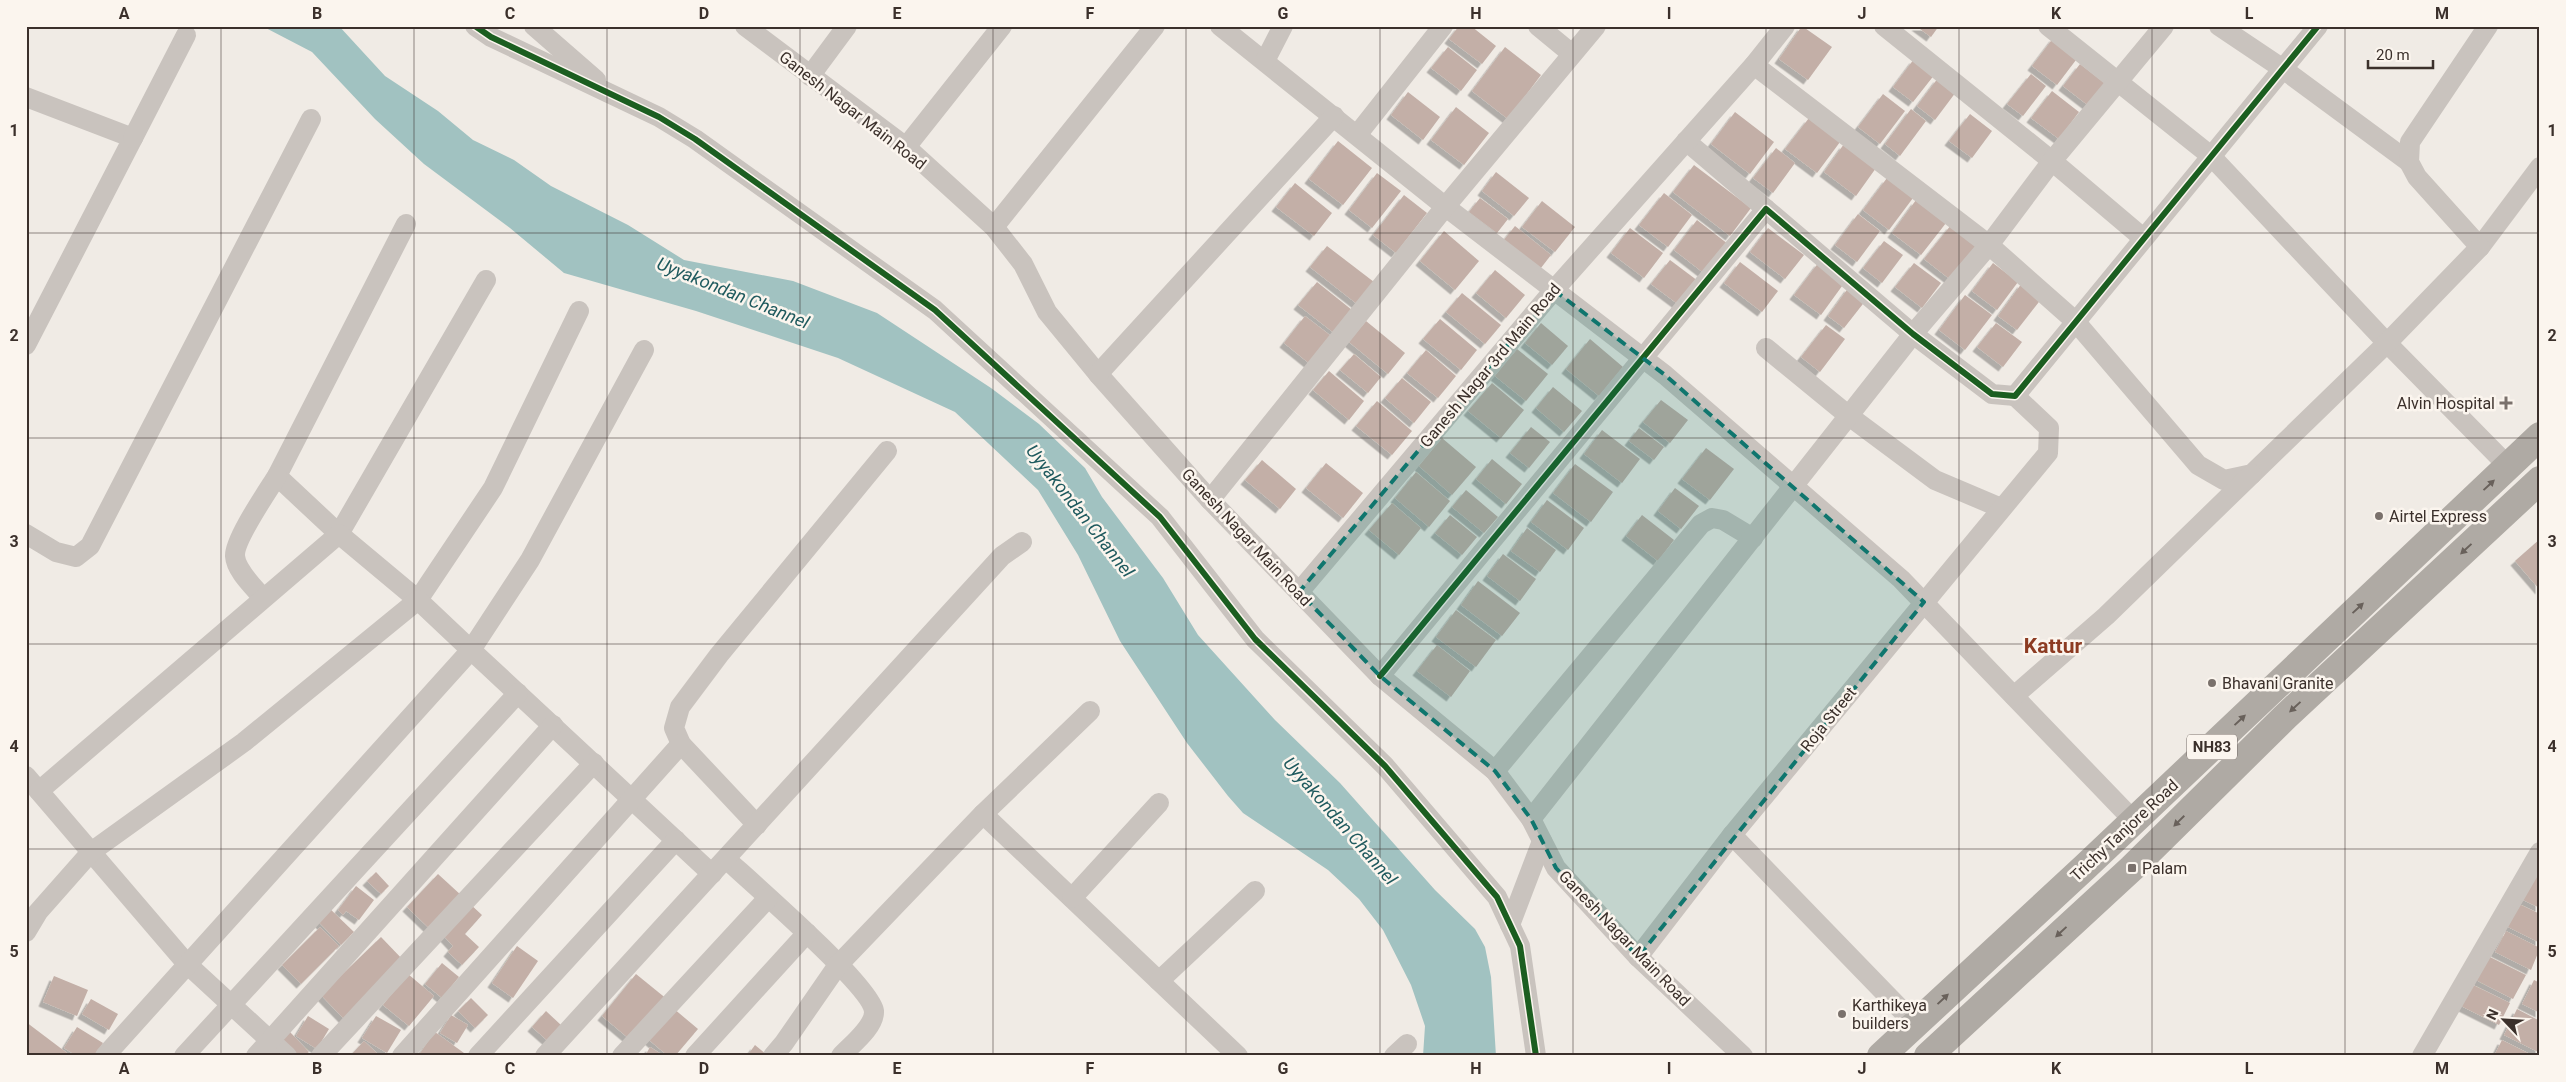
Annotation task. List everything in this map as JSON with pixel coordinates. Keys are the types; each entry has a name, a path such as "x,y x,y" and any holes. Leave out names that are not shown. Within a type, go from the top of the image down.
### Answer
{"highway":[{"name":"Trichy Tanjore Road","path":"1881,1056 2134,821 2540,436"},
{"name":"Trichy Tanjore Road","path":"1928,1056 2132,868 2284,717 2540,480"}],"street":[{"path":"475,26 491,37 658,117 695,139 935,310 1153,510 1255,639 1385,766 1497,897 1520,946 1536,1056"},
{"path":"534,26 616,98"},
{"name":"Ganesh Nagar Main Road","path":"745,26 906,147 994,227 1023,264 1047,312 1098,374 1210,500 1380,676 1495,771 1531,819 1556,868 1638,956 1743,1056"},
{"path":"810,76 847,26"},
{"path":"906,147 1002,26"},
{"path":"994,227 1155,26"},
{"path":"1220,26 1445,207 1642,358 1901,579 2134,821"},
{"path":"1265,61 1283,26"},
{"path":"1357,135 1443,26"},
{"path":"1538,26 1572,54"},
{"path":"1210,500 1445,207 1596,26"},
{"name":"Ganesh Nagar 3rd Main Road","path":"1299,592 1554,290 1754,65 1785,26"},
{"path":"1884,26 2052,161 2143,238"},
{"path":"2048,26 2211,156 2387,343 2508,466"},
{"path":"1531,819 1913,334 1989,245 2052,161 2164,26"},
{"path":"2219,26 2283,69 2409,162 2417,177 2480,247"},
{"path":"1686,141 1913,334 1992,394 2015,396 2318,26"},
{"path":"2409,162 2410,142 2488,26"},
{"path":"26,345 186,35"},
{"path":"1754,65 1989,245 2075,321 2198,465 2224,480 2252,474"},
{"path":"26,98 133,138"},
{"path":"1098,374 1334,116"},
{"path":"26,534 56,552 76,558 90,546 311,119"},
{"path":"2014,696 2106,616 2387,343 2480,247 2540,166"},
{"path":"1380,676 1766,209"},
{"path":"263,598 239,568 235,555 241,537 277,476 406,224"},
{"path":"287,1056 187,964 33,783 263,598 338,534 486,280"},
{"path":"26,932 38,912 91,852 244,742 418,600 492,488 579,311"},
{"path":"1766,348 1849,416 1935,480 2001,508"},
{"path":"104,1056 471,650 530,560 644,350"},
{"name":"Roja Street","path":"1638,956 1732,836 2048,453 2049,428 2015,396"},
{"path":"757,825 681,744 674,728 680,707 719,655 887,451"},
{"path":"277,476 338,534 418,600 676,840 768,898 807,933 867,994 874,1011 869,1026 841,1056"},
{"path":"1495,771 1701,524 1712,518 1724,520 1753,538"},
{"path":"545,1056 1002,556 1022,542"},
{"path":"184,1056 518,693"},
{"path":"773,1056 784,1044 838,965 983,814 1090,711"},
{"path":"256,1056 553,725"},
{"path":"402,1056 633,800 681,744"},
{"path":"321,1056 594,763"},
{"path":"1072,898 1160,803"},
{"path":"983,814 1238,1056"},
{"path":"1732,836 1915,1024"},
{"path":"478,1056 676,840"},
{"path":"1510,925 1542,841"},
{"path":"2422,1056 2540,852"},
{"path":"1159,981 1255,891"},
{"path":"622,1056 768,898"},
{"path":"695,1056 807,933"}],"highlighted area":[{"path":"1554,290 1665,375 1924,602 1638,957 1556,868 1531,819 1495,771 1380,676 1299,592"}],"water":[{"name":"Uyyakondan Channel","path":"262,26 339,26 385,76 438,111 473,140 514,160 551,186 628,225 684,260 793,281 877,313 991,388 1039,424 1085,468 1102,497 1163,578 1198,635 1275,720 1340,783 1435,890 1475,929 1485,947 1491,977 1496,1056 1423,1056 1425,1026 1411,985 1383,930 1359,899 1328,870 1243,813 1228,796 1187,743 1120,641 1078,555 1038,490 955,412 838,358 696,311 564,273 510,228 424,164 375,119 312,52"}],"building":[{"path":"1459,26 1471,26 1496,46 1482,64 1449,39"},
{"path":"1802,26 1832,47 1808,80 1779,59"},
{"path":"1916,26 1939,26 1931,37"},
{"path":"2054,37 2079,56 2057,85 2032,66"},
{"path":"1448,47 1477,70 1461,91 1431,68"},
{"path":"1505,47 1541,75 1508,119 1472,91"},
{"path":"1914,59 1935,74 1913,102 1893,87"},
{"path":"2080,64 2106,84 2089,106 2063,86"},
{"path":"2031,74 2046,86 2023,116 2007,104"},
{"path":"1938,78 1956,92 1935,120 1917,106"},
{"path":"2052,91 2079,112 2059,139 2031,118"},
{"path":"1408,92 1440,117 1423,140 1391,115"},
{"path":"1883,94 1905,111 1880,144 1858,127"},
{"path":"1456,107 1489,133 1464,165 1431,140"},
{"path":"1911,109 1926,121 1900,156 1885,144"},
{"path":"1735,112 1774,142 1750,174 1711,144"},
{"path":"1970,114 1992,131 1972,158 1949,141"},
{"path":"1809,118 1840,142 1817,173 1785,149"},
{"path":"1338,141 1372,168 1343,205 1309,179"},
{"path":"1844,144 1876,168 1856,196 1824,172"},
{"path":"1776,148 1795,163 1773,193 1753,178"},
{"path":"1694,165 1751,208 1730,236 1673,192"},
{"path":"1496,172 1529,198 1514,216 1482,191"},
{"path":"1377,173 1401,191 1372,228 1349,210"},
{"path":"1887,178 1913,198 1889,230 1863,210"},
{"path":"1295,183 1332,213 1314,236 1276,207"},
{"path":"1664,193 1692,215 1668,247 1639,225"},
{"path":"1404,195 1427,213 1396,253 1373,235"},
{"path":"1480,198 1508,219 1497,233 1469,212"},
{"path":"1916,200 1946,223 1921,255 1892,233"},
{"path":"1542,201 1575,227 1555,252 1522,227"},
{"path":"1858,214 1880,231 1857,262 1835,245"},
{"path":"1697,220 1728,244 1705,274 1674,250"},
{"path":"1951,225 1977,245 1951,280 1924,259"},
{"path":"1515,226 1551,255 1537,273 1500,245"},
{"path":"1630,228 1663,253 1644,278 1611,253"},
{"path":"1768,228 1804,255 1785,279 1750,252"},
{"path":"1444,231 1479,261 1455,290 1420,261"},
{"path":"1884,241 1903,255 1882,283 1863,268"},
{"path":"1327,246 1374,282 1357,304 1310,267"},
{"path":"1670,260 1698,281 1679,305 1651,284"},
{"path":"1740,262 1778,291 1762,312 1724,283"},
{"path":"1819,262 1845,282 1821,315 1794,295"},
{"path":"1914,263 1941,283 1922,308 1895,287"},
{"path":"1993,263 2018,282 1997,310 1972,291"},
{"path":"1495,270 1525,295 1506,318 1476,293"},
{"path":"1317,282 1352,310 1334,333 1298,305"},
{"path":"2022,283 2042,298 2017,330 1998,316"},
{"path":"1849,287 1866,300 1844,328 1828,316"},
{"path":"1462,293 1501,325 1485,344 1446,312"},
{"path":"1965,295 1992,315 1965,350 1939,330"},
{"path":"1305,316 1331,336 1310,364 1284,343"},
{"path":"1440,319 1477,350 1461,370 1423,339"},
{"path":"1366,321 1405,353 1388,374 1349,342"},
{"path":"1541,323 1568,346 1552,365 1525,343"},
{"path":"1996,323 2022,342 2003,367 1977,347"},
{"path":"1826,325 1845,339 1820,372 1801,357"},
{"path":"1590,339 1623,367 1599,396 1566,369"},
{"path":"1517,349 1548,374 1526,401 1495,376"},
{"path":"1426,350 1456,376 1438,398 1407,373"},
{"path":"1354,354 1381,377 1368,393 1340,370"},
{"path":"1329,371 1364,401 1349,420 1313,390"},
{"path":"1402,378 1431,402 1414,423 1385,398"},
{"path":"1492,383 1524,410 1501,438 1468,411"},
{"path":"1553,387 1582,411 1564,432 1536,408"},
{"path":"1661,400 1688,420 1670,443 1643,422"},
{"path":"1377,401 1412,431 1392,455 1356,426"},
{"path":"1531,427 1550,442 1529,468 1510,453"},
{"path":"1639,428 1664,447 1654,460 1629,441"},
{"path":"1602,430 1640,459 1622,483 1584,454"},
{"path":"1442,438 1476,467 1452,495 1419,466"},
{"path":"1706,448 1734,469 1710,500 1682,479"},
{"path":"1492,459 1522,484 1506,504 1476,479"},
{"path":"1262,460 1296,489 1280,509 1245,480"},
{"path":"1326,463 1363,493 1343,518 1306,488"},
{"path":"1575,464 1613,492 1591,522 1553,493"},
{"path":"1416,472 1450,501 1429,527 1395,498"},
{"path":"1675,488 1699,506 1681,529 1658,511"},
{"path":"1466,490 1498,517 1484,533 1452,507"},
{"path":"1547,500 1584,528 1568,550 1531,522"},
{"path":"1392,503 1421,528 1399,555 1369,530"},
{"path":"1450,515 1477,537 1462,555 1435,533"},
{"path":"1642,515 1674,540 1658,561 1626,536"},
{"path":"1527,528 1556,550 1540,572 1511,551"},
{"path":"2540,539 2540,590 2515,561"},
{"path":"1503,554 1536,579 1520,601 1487,576"},
{"path":"1478,581 1520,613 1502,636 1461,605"},
{"path":"1456,610 1496,640 1476,667 1436,637"},
{"path":"1437,645 1470,671 1451,697 1417,671"},
{"path":"376,872 389,886 381,894 367,881"},
{"path":"438,874 462,896 431,930 407,907"},
{"path":"2534,874 2540,877 2540,908 2521,899"},
{"path":"356,886 374,900 359,920 346,911 343,915 338,910"},
{"path":"469,903 482,915 465,934 479,947 462,965 448,952 453,946 441,933"},
{"path":"2519,904 2540,914 2540,943 2508,927"},
{"path":"326,905 354,932 341,945 314,917"},
{"path":"320,927 339,946 301,984 282,965"},
{"path":"2506,931 2540,948 2531,970 2495,952"},
{"path":"381,937 406,963 346,1021 321,995"},
{"path":"517,946 538,961 513,998 492,983"},
{"path":"2488,956 2526,975 2513,999 2476,980"},
{"path":"442,963 459,977 442,998 425,984"},
{"path":"408,974 434,996 409,1026 383,1005"},
{"path":"636,974 668,1000 633,1042 602,1016"},
{"path":"54,976 88,990 77,1016 43,1002"},
{"path":"2534,980 2540,983 2540,1013 2522,1004"},
{"path":"2471,984 2510,1003 2499,1025 2461,1006"},
{"path":"471,998 488,1015 475,1028 458,1011"},
{"path":"91,999 118,1014 109,1030 82,1014"},
{"path":"673,1008 698,1029 675,1056 668,1056 648,1039"},
{"path":"2517,1009 2540,1021 2540,1053 2504,1035"},
{"path":"546,1011 562,1026 549,1042 532,1027"},
{"path":"451,1015 468,1025 457,1043 440,1033"},
{"path":"308,1016 329,1029 317,1049 296,1036"},
{"path":"376,1016 401,1030 387,1053 362,1038"},
{"path":"26,1022 71,1056 26,1056"},
{"path":"77,1027 103,1043 95,1056 77,1056 64,1048"},
{"path":"290,1032 309,1052 304,1056 290,1056 279,1043"},
{"path":"435,1032 464,1053 462,1056 418,1056"},
{"path":"2502,1040 2534,1056 2494,1056"},
{"path":"364,1041 380,1056 350,1056"},
{"path":"755,1045 767,1055 747,1056"},
{"path":"650,1047 664,1056 645,1056"}],"cycle path":[{"path":"475,26 491,37 659,117 695,139 935,310 1160,517 1255,639 1385,766 1497,897 1520,946 1536,1056"},
{"path":"1380,676 1766,209 1913,334 1992,394 2015,396 2318,26"}],"place":[{"name":"Alvin Hospital","path":"2506,403"},
{"name":"Airtel Express","path":"2379,516"},
{"name":"Bhavani Granite","path":"2212,683"},
{"name":"Palam","path":"2132,868"},
{"name":"Karthikeya builders","path":"1842,1014"}],"district":[{"name":"Kattur","path":"2053,646"}]}
